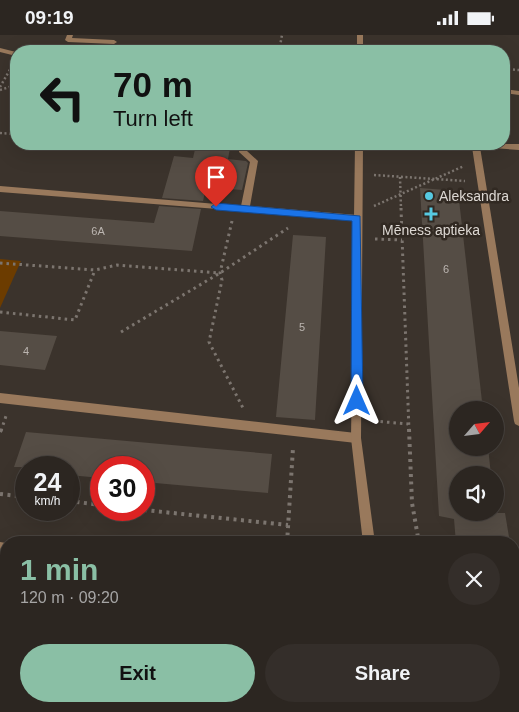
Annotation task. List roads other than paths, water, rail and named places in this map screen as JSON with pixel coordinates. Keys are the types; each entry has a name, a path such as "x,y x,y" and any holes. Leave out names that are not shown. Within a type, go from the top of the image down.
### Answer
{"street":[{"path":"70,35 68,40 114,42"},
{"path":"243,150 243,152 254,161 245,209"},
{"path":"358,150 356,438 368,536"},
{"path":"477,150 519,421"},
{"path":"0,189 357,218"},
{"path":"0,398 356,438"}],"place":[{"name":"Aleksandra","path":"429,196"},
{"name":"Mēness aptieka","path":"431,214"}]}
